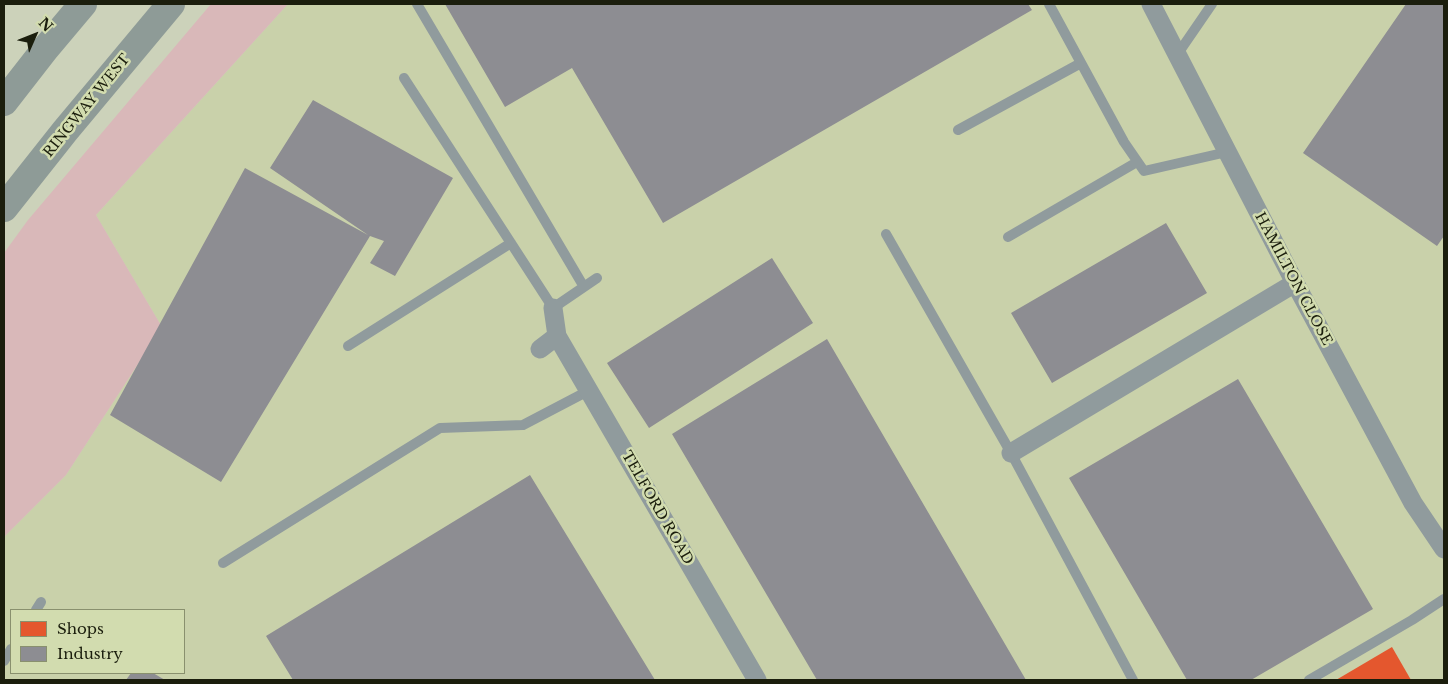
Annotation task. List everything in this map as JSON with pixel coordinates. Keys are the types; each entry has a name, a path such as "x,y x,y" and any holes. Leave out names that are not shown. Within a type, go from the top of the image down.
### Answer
{"main road":[{"path":"4,102 46,48 84,4"},
{"name":"RINGWAY WEST","path":"4,208 65,131 171,4"}],"street":[{"name":"HAMILTON CLOSE","path":"1151,4 1295,283 1413,503 1444,550"},
{"path":"1012,453 1295,283"},
{"name":"TELFORD ROAD","path":"552,308 557,336 758,680"},
{"path":"540,349 557,336"}],"lane":[{"path":"417,4 584,287"},
{"path":"1048,4 1124,142 1144,171 1228,152"},
{"path":"1177,55 1212,4"},
{"path":"958,130 1081,63"},
{"path":"404,78 552,308 597,278"},
{"path":"1008,237 1137,162"},
{"path":"886,234 1012,453 1133,680"},
{"path":"348,346 511,243"},
{"path":"223,563 440,428 523,426 588,391"},
{"path":"1309,680 1412,620 1444,599"}],"shaded area":[{"path":"211,4 288,4 96,215 162,327 66,475 4,537 4,253 28,220"},
{"path":"288,4 1444,4 1444,680 4,680 4,537 66,475 162,327 96,215"}],"building: Shops":[{"path":"1392,647 1411,680 1336,680"}],"building: Industry":[{"path":"445,4 1028,4 1032,10 663,223 572,68 505,107"},
{"path":"1406,4 1444,4 1444,236 1437,246 1303,153"},
{"path":"313,100 453,178 395,276 370,263 384,241 370,236 221,482 110,415 245,168 368,235 270,168"},
{"path":"1166,223 1207,293 1052,383 1011,313"},
{"path":"772,258 813,323 649,428 607,363"},
{"path":"827,339 1026,680 817,680 672,434"},
{"path":"1238,379 1373,609 1251,680 1187,680 1069,478"},
{"path":"530,475 655,680 293,680 266,636"},
{"path":"130,674 155,674 165,680 126,680"}]}
